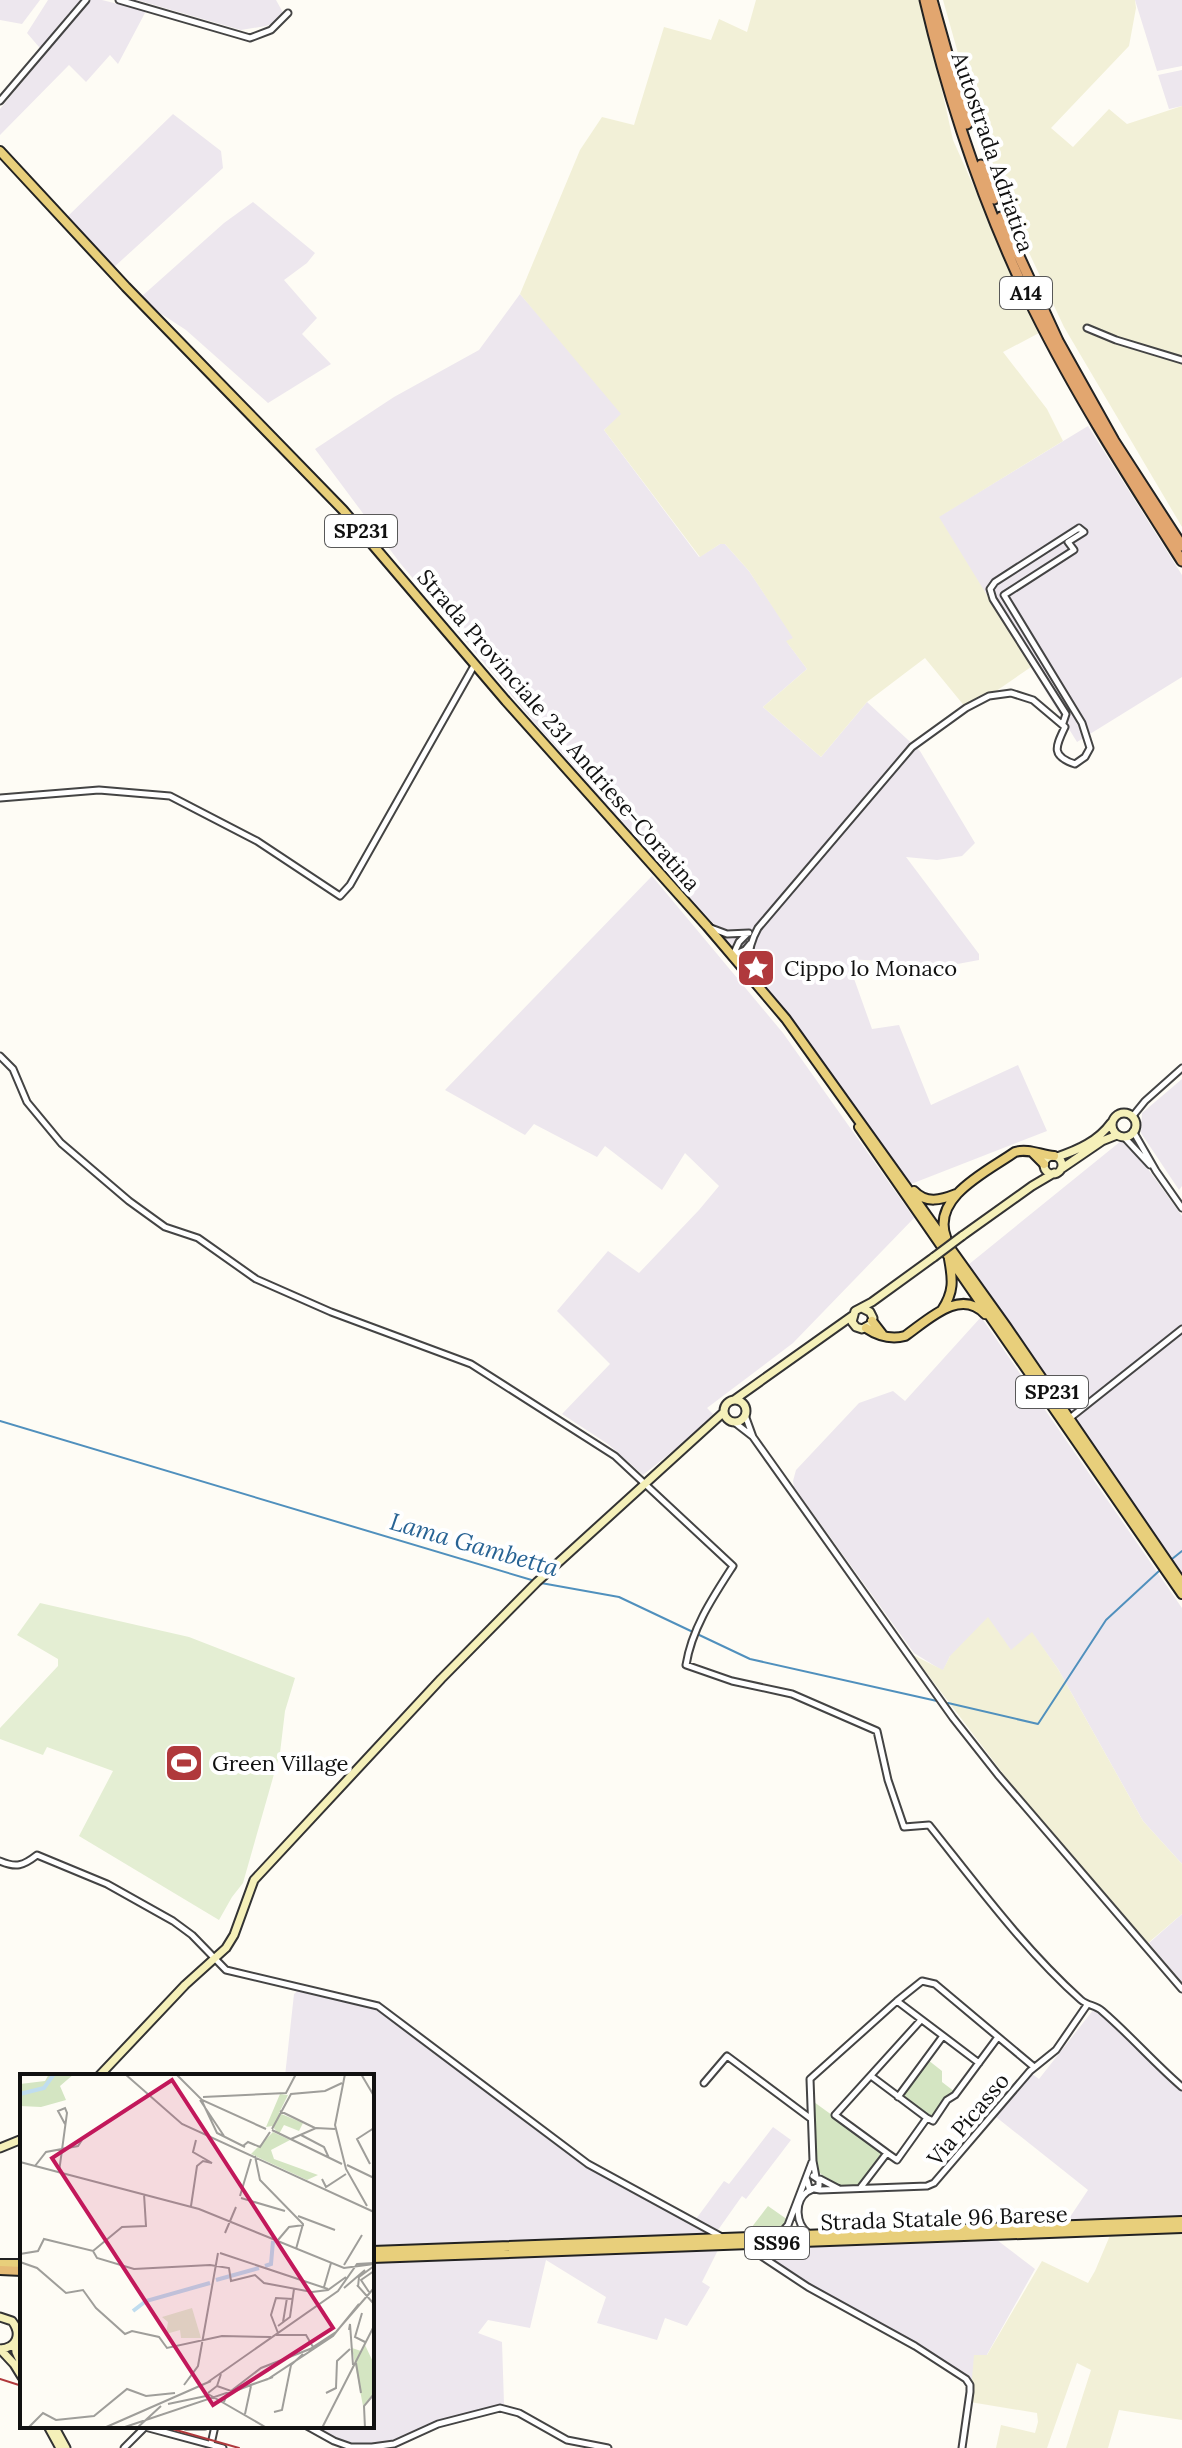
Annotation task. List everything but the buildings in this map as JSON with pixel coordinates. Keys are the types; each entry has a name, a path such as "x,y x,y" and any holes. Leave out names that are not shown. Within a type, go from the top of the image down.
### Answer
{"highway":[{"name":"Autostrada Adriatica","path":"925,0 956,113 1012,264 1075,388 1182,561"},
{"name":"Autostrada Adriatica","path":"932,0 971,140 1034,294 1107,429 1182,546"},
{"path":"0,2270 20,2271"}],"main road":[{"name":"Strada Provinciale 231 Andriese-Coratina","path":"0,151 137,298 337,503 733,955 819,1064 903,1181 1001,1331 1182,1594"},
{"name":"Strada Provinciale 231 Andriese-Coratina","path":"758,987 1069,1418 1182,1583"},
{"path":"101,2074 233,1939 254,1880 501,1617 709,1428 724,1412 725,1405 934,1257 1051,1169 1102,1141 1133,1131 1135,1124 1132,1117 1121,1113 1104,1132 1076,1151 1048,1157 1051,1169"},
{"path":"1112,1121 1113,1129 1121,1136"},
{"path":"940,1312 953,1288 952,1255 943,1218 946,1207 957,1194 1015,1152 1027,1150 1056,1156 1062,1163 1051,1169"},
{"path":"1032,1152 1051,1169"},
{"path":"903,1181 918,1196 929,1200 957,1194"},
{"path":"829,1332 866,1324 886,1291"},
{"path":"852,1316 854,1324 866,1324 886,1337 896,1339 940,1312 963,1303 981,1310 1001,1331"},
{"path":"862,1308 868,1309 866,1324"},
{"path":"709,1428 741,1420 754,1386"},
{"path":"734,1400 743,1404 745,1412"},
{"path":"724,1412 732,1422"},
{"path":"0,2148 20,2140"},
{"name":"Strada Statale 96 Barese","path":"374,2251 1182,2221"},
{"name":"Strada Statale 96 Barese","path":"374,2258 1182,2228"},
{"path":"5,2317 17,2328 16,2352 20,2361"},
{"path":"0,2349 8,2348 18,2340"},
{"path":"0,2349 20,2374"},
{"path":"52,2428 63,2448"}],"street":[{"path":"0,101 86,0"},
{"path":"119,0 250,38 271,30 288,13"},
{"path":"1087,328 1182,360"},
{"path":"733,955 745,950 758,928 912,747 966,708 989,696 1011,693 1033,700 1065,727 1056,743 1057,752 1063,760 1075,764 1085,757 1090,748 1088,736 1004,595 1074,550 1068,542 1084,532 1079,528 995,582 990,589 993,599 1066,714 1063,723"},
{"path":"0,798 99,790 170,796 257,841 340,896 357,873 475,664"},
{"path":"707,926 727,934 749,933"},
{"path":"733,955 740,940 758,928"},
{"path":"750,943 750,977"},
{"path":"0,1056 13,1069 27,1102 61,1143 165,1227 198,1238 256,1279 331,1312 471,1364 615,1456 733,1566 689,1645 686,1665 732,1681 792,1694 877,1731 888,1780 904,1827 929,1825 1016,1931 1087,2005 1100,2009 1182,2087"},
{"path":"1132,1117 1182,1068"},
{"path":"1133,1131 1182,1208"},
{"path":"1121,1136 1156,1171"},
{"path":"1069,1418 1182,1329"},
{"path":"745,1412 753,1437 953,1718 998,1775 1182,1989"},
{"path":"732,1422 753,1437"},
{"path":"0,1861 20,1866 37,1855 107,1884 184,1928 226,1970 378,2006 588,2164 724,2238"},
{"path":"816,2235 802,2228 798,2215 802,2199 820,2184 813,2161 810,2079 922,1981 935,1984 1034,2067"},
{"path":"897,2001 979,2063"},
{"name":"Via Picasso","path":"813,2190 927,2186 934,2183 1034,2067 1056,2050 1087,2005"},
{"path":"921,2020 835,2115 897,2160 927,2118"},
{"path":"898,2097 943,2036"},
{"path":"871,2076 933,2121 998,2037"},
{"path":"704,2083 727,2056 811,2118"},
{"path":"860,2188 887,2153"},
{"path":"773,2237 781,2235 786,2229 813,2161"},
{"path":"813,2190 807,2187 811,2176 840,2189"},
{"path":"751,2244 755,2252 808,2287 915,2346 966,2379 970,2392 962,2448"},
{"path":"311,2428 351,2447 372,2447 394,2444 438,2424 500,2408 519,2413 567,2440 608,2448"},
{"path":"124,2448 144,2428"},
{"path":"149,2428 223,2448"},
{"path":"211,2444 215,2428"}],"shaded area":[{"path":"0,0 40,0 22,24 0,20"},
{"path":"48,0 102,0 146,11 118,64 110,55 86,82 69,65 0,135 0,109 45,54 27,33"},
{"path":"137,0 276,0 286,18 266,26 241,30"},
{"path":"756,0 922,0 953,140 1039,333 1003,352 1047,409 1063,441 939,517 1031,667 966,708 925,658 867,702 821,757 763,707 807,669 786,641 793,638 749,571 725,544 700,557 604,430 621,414 520,294 580,150 602,117 634,125 664,27 711,40 719,19 747,32"},
{"path":"943,0 1135,0 1129,46 1051,128 1073,147 1109,109 1127,124 1182,106 1182,527 1064,327 992,174"},
{"path":"1135,0 1182,0 1182,66 1157,71"},
{"path":"1182,70 1182,106 1169,109 1158,75"},
{"path":"173,114 221,151 223,168 113,268 67,217"},
{"path":"253,202 315,253 284,280 317,318 302,334 331,364 268,403 186,330 141,297 224,223"},
{"path":"520,294 624,413 604,430 699,557 725,544 749,571 794,638 787,642 807,669 763,707 821,757 867,702 920,751 975,843 962,856 937,860 906,857 979,954 979,960 952,965 847,959 872,1029 899,1025 931,1105 1018,1065 1047,1131 911,1184 756,975 532,720 400,563 315,449 394,397 479,350"},
{"path":"1088,426 1182,575 1182,677 1077,742 938,517"},
{"path":"652,876 783,1033 914,1218 793,1343 707,1408 713,1414 698,1431 643,1475 608,1444 562,1414 610,1364 557,1311 608,1251 639,1273 719,1186 685,1153 662,1190 605,1146 597,1157 534,1124 525,1135 445,1090"},
{"path":"1182,1079 1182,1186 1179,1190 1141,1133 1142,1113"},
{"path":"1121,1141 1128,1144 1143,1162 1182,1216 1182,1574 968,1265"},
{"path":"981,1317 1182,1608 1182,1864 1143,1821 1058,1669 1032,1633 1011,1651 950,1656 943,1671 914,1653 794,1487 796,1470 859,1403 893,1391 905,1401"},
{"path":"988,1617 1011,1650 1032,1632 1058,1669 1143,1821 1182,1864 1182,1914 1148,1943 1014,1788 913,1655 943,1670 950,1656"},
{"path":"1182,1914 1182,1982 1149,1943"},
{"path":"301,1988 378,2006 588,2164 724,2238 702,2282 710,2287 687,2326 665,2318 657,2340 597,2323 606,2297 546,2260 530,2328 488,2320 478,2333 502,2342 504,2404 372,2447 342,2444 312,2428 374,2428 374,2259 694,2239 374,2245 374,2074 285,2074 294,1994"},
{"path":"1094,2009 1101,2012 1182,2088 1182,2216 1068,2220 1088,2190 996,2117 1032,2074 1039,2079"},
{"path":"773,2127 791,2140 746,2199 742,2196 718,2230 696,2219 724,2181 729,2184"},
{"path":"1182,2231 1182,2420 1119,2410 1108,2448 1066,2448 1091,2370 1077,2363 1047,2448 996,2448 1001,2425 1035,2433 1037,2413 970,2402 974,2355 987,2355 1042,2261 1088,2283 1111,2233"},
{"path":"997,2240 1035,2269 970,2385 746,2247"}],"green space":[{"name":"Green Village","path":"40,1603 189,1637 295,1678 285,1711 280,1753 243,1883 219,1920 79,1836 113,1771 47,1747 43,1755 0,1739 0,1728 58,1666 58,1659 17,1635"},
{"path":"928,2060 942,2071 942,2082 955,2092 932,2116 904,2097"},
{"path":"814,2102 884,2153 860,2186 835,2185 816,2170"},
{"path":"768,2206 788,2220 785,2225 771,2231 748,2232"}],"waterway":[{"name":"Lama Gambetta","path":"0,1421 535,1581"},
{"name":"Lama Gambetta","path":"1172,1559 1182,1551"},
{"name":"Lama Gambetta","path":"948,1703 1038,1724 1106,1620 1159,1571"},
{"name":"Lama Gambetta","path":"541,1583 619,1597 750,1659 937,1701"}],"railway":[{"path":"0,2379 20,2385"},
{"path":"169,2428 239,2448"}],"place":[{"name":"Cippo lo Monaco","path":"756,968"},
{"name":"Green Village","path":"184,1763"}]}
